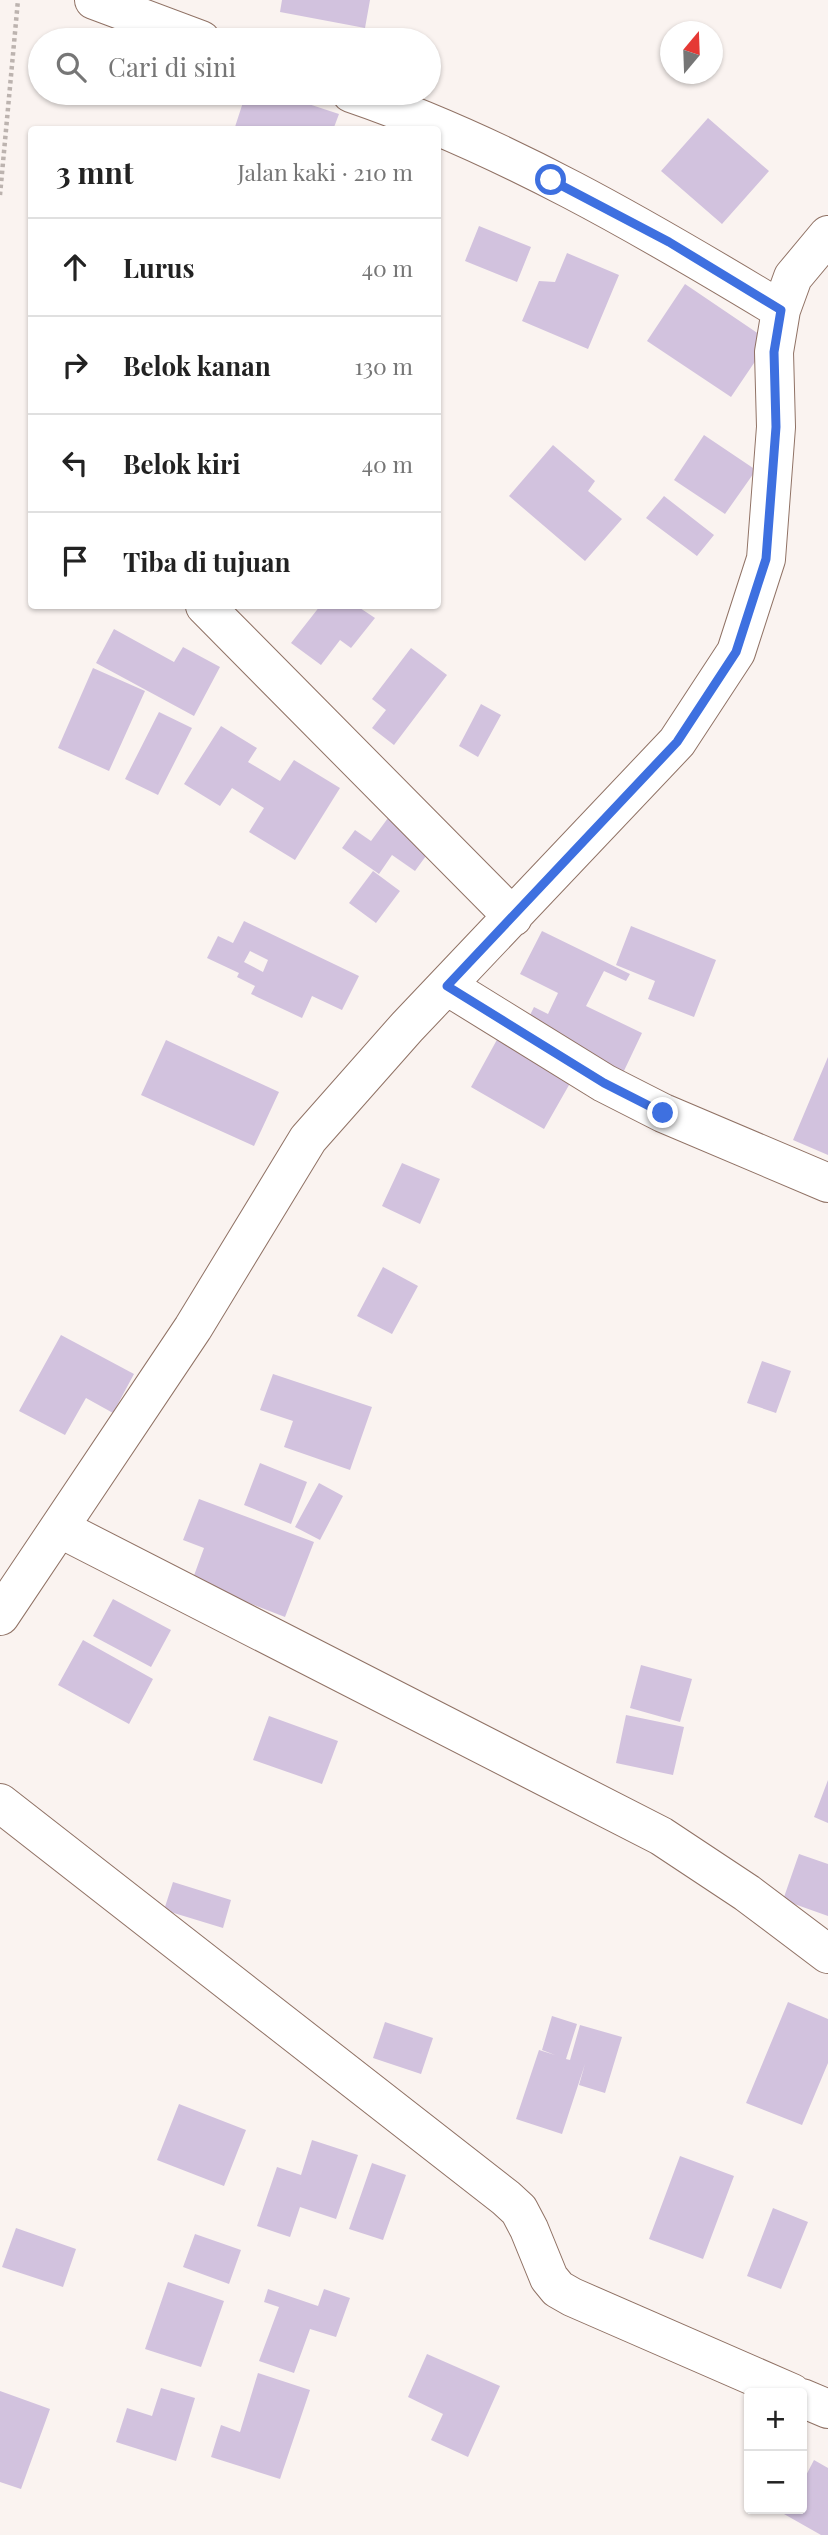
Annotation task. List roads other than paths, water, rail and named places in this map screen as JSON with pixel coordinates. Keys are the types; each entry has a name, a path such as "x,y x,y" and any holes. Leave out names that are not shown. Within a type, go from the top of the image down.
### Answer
{"street":[{"path":"94,0 169,28"},
{"path":"386,105 437,126"},
{"path":"441,128 551,180 669,242 781,310"},
{"path":"0,1616 193,1328 308,1139 407,1027 677,742 736,652 766,559 776,427 774,352 781,310 793,277 828,235"},
{"path":"208,609 513,916"},
{"path":"447,986 604,1083 663,1113 828,1183"},
{"path":"59,1528 662,1836 747,1893 828,1954"},
{"path":"0,1803 506,2197 519,2210 530,2229 549,2278 558,2289 781,2388"},
{"path":"807,2400 828,2409"}]}
